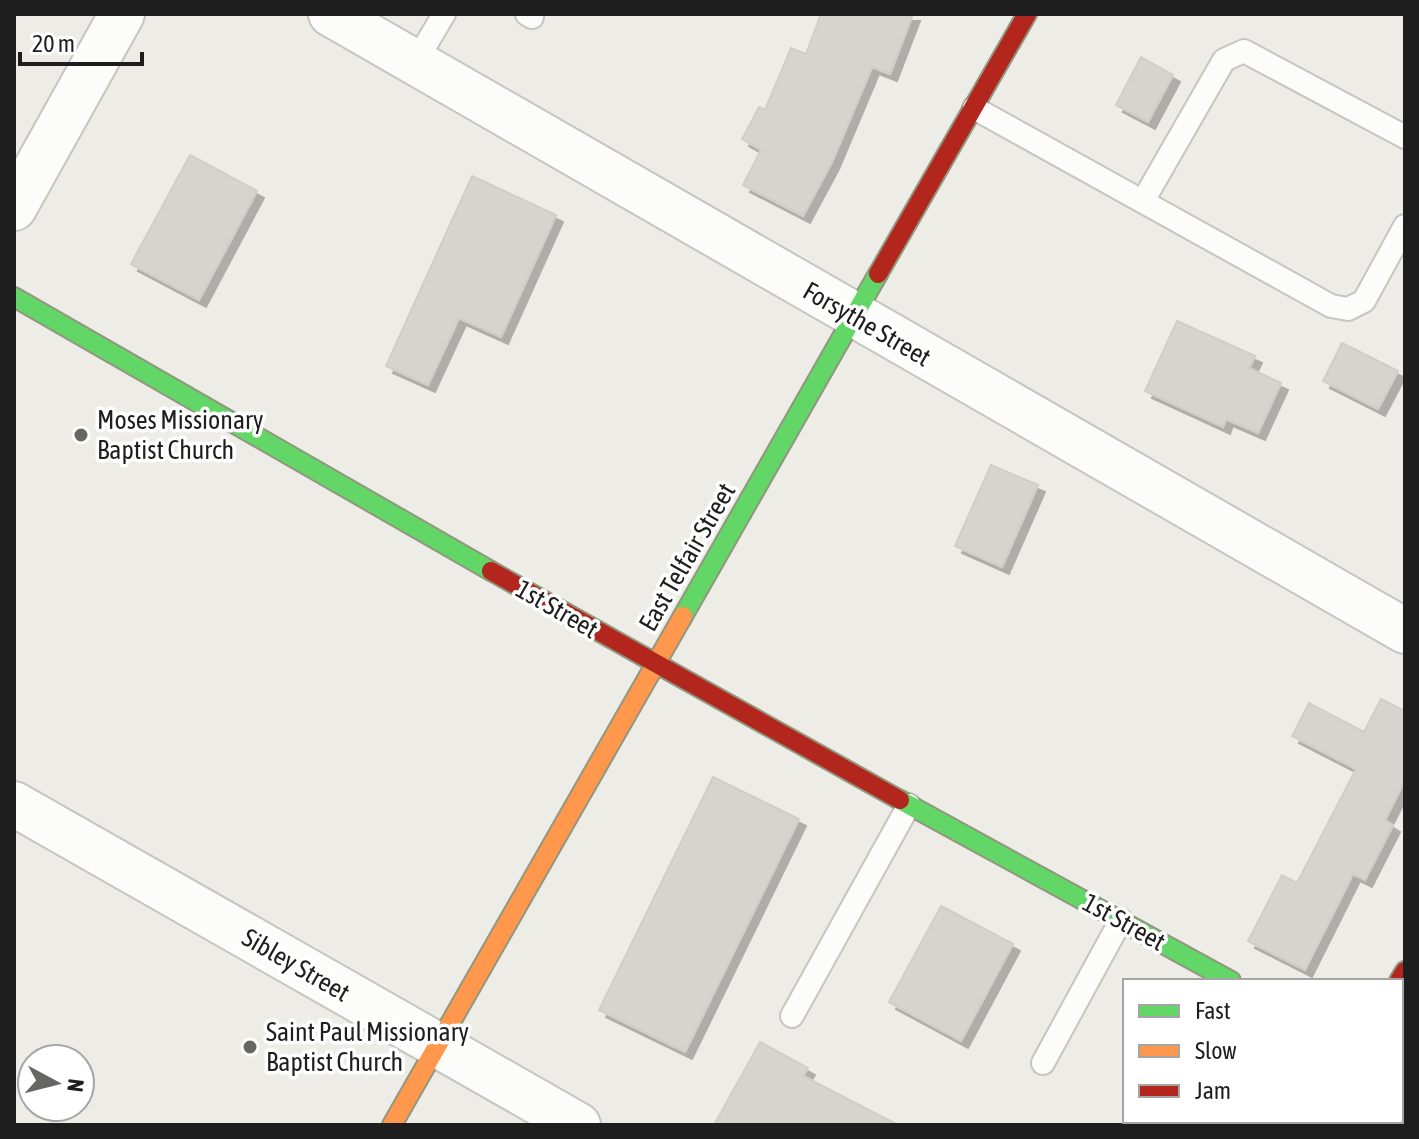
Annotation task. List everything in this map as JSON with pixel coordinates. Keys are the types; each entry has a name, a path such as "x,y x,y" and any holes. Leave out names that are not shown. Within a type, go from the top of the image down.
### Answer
{"street":[{"path":"14,208 122,14"},
{"name":"Forsythe Street","path":"331,14 855,318 1405,631"},
{"name":"East Telfair Street","path":"392,1125 1027,14"},
{"name":"1st Street","path":"14,297 654,665 1227,979"},
{"name":"Sibley Street","path":"14,804 578,1125"}],"lane":[{"path":"415,63 444,14"},
{"path":"1143,201 1224,60 1244,51 1405,137"},
{"path":"974,108 1331,306 1348,309 1364,301 1405,226"},
{"path":"792,1016 909,805"},
{"path":"1043,1063 1121,920"}],"building":[{"path":"821,14 913,14 890,74 872,67 832,162 803,216 743,185 761,150 742,139 759,107 765,110 791,48 806,54"},
{"path":"1141,57 1173,75 1148,122 1116,105"},
{"path":"190,155 257,191 199,300 131,264"},
{"path":"472,176 556,215 501,337 459,318 428,385 386,366"},
{"path":"1177,321 1255,356 1249,368 1281,383 1258,433 1226,419 1223,427 1145,391"},
{"path":"1342,343 1398,371 1378,409 1323,381"},
{"path":"991,465 1038,485 1002,567 955,546"},
{"path":"1381,699 1405,711 1405,780 1385,820 1393,825 1365,880 1353,874 1305,970 1248,941 1282,875 1297,883 1356,769 1292,736 1309,703 1364,732"},
{"path":"713,777 799,819 685,1052 599,1010"},
{"path":"941,906 1013,944 961,1041 889,1002"},
{"path":"760,1042 808,1068 803,1076 898,1125 714,1125"}],"traffic: fast":[{"path":"683,616 878,274"},
{"path":"14,297 491,571"},
{"path":"900,800 1227,979"}],"traffic: slow":[{"path":"392,1125 683,616"}],"traffic: jam":[{"path":"878,274 1027,14"},
{"path":"491,571 900,800"},
{"path":"1400,979 1405,971"}],"place":[{"name":"Moses Missionary Baptist Church","path":"81,435"},
{"name":"Saint Paul Missionary Baptist Church","path":"250,1047"}]}
